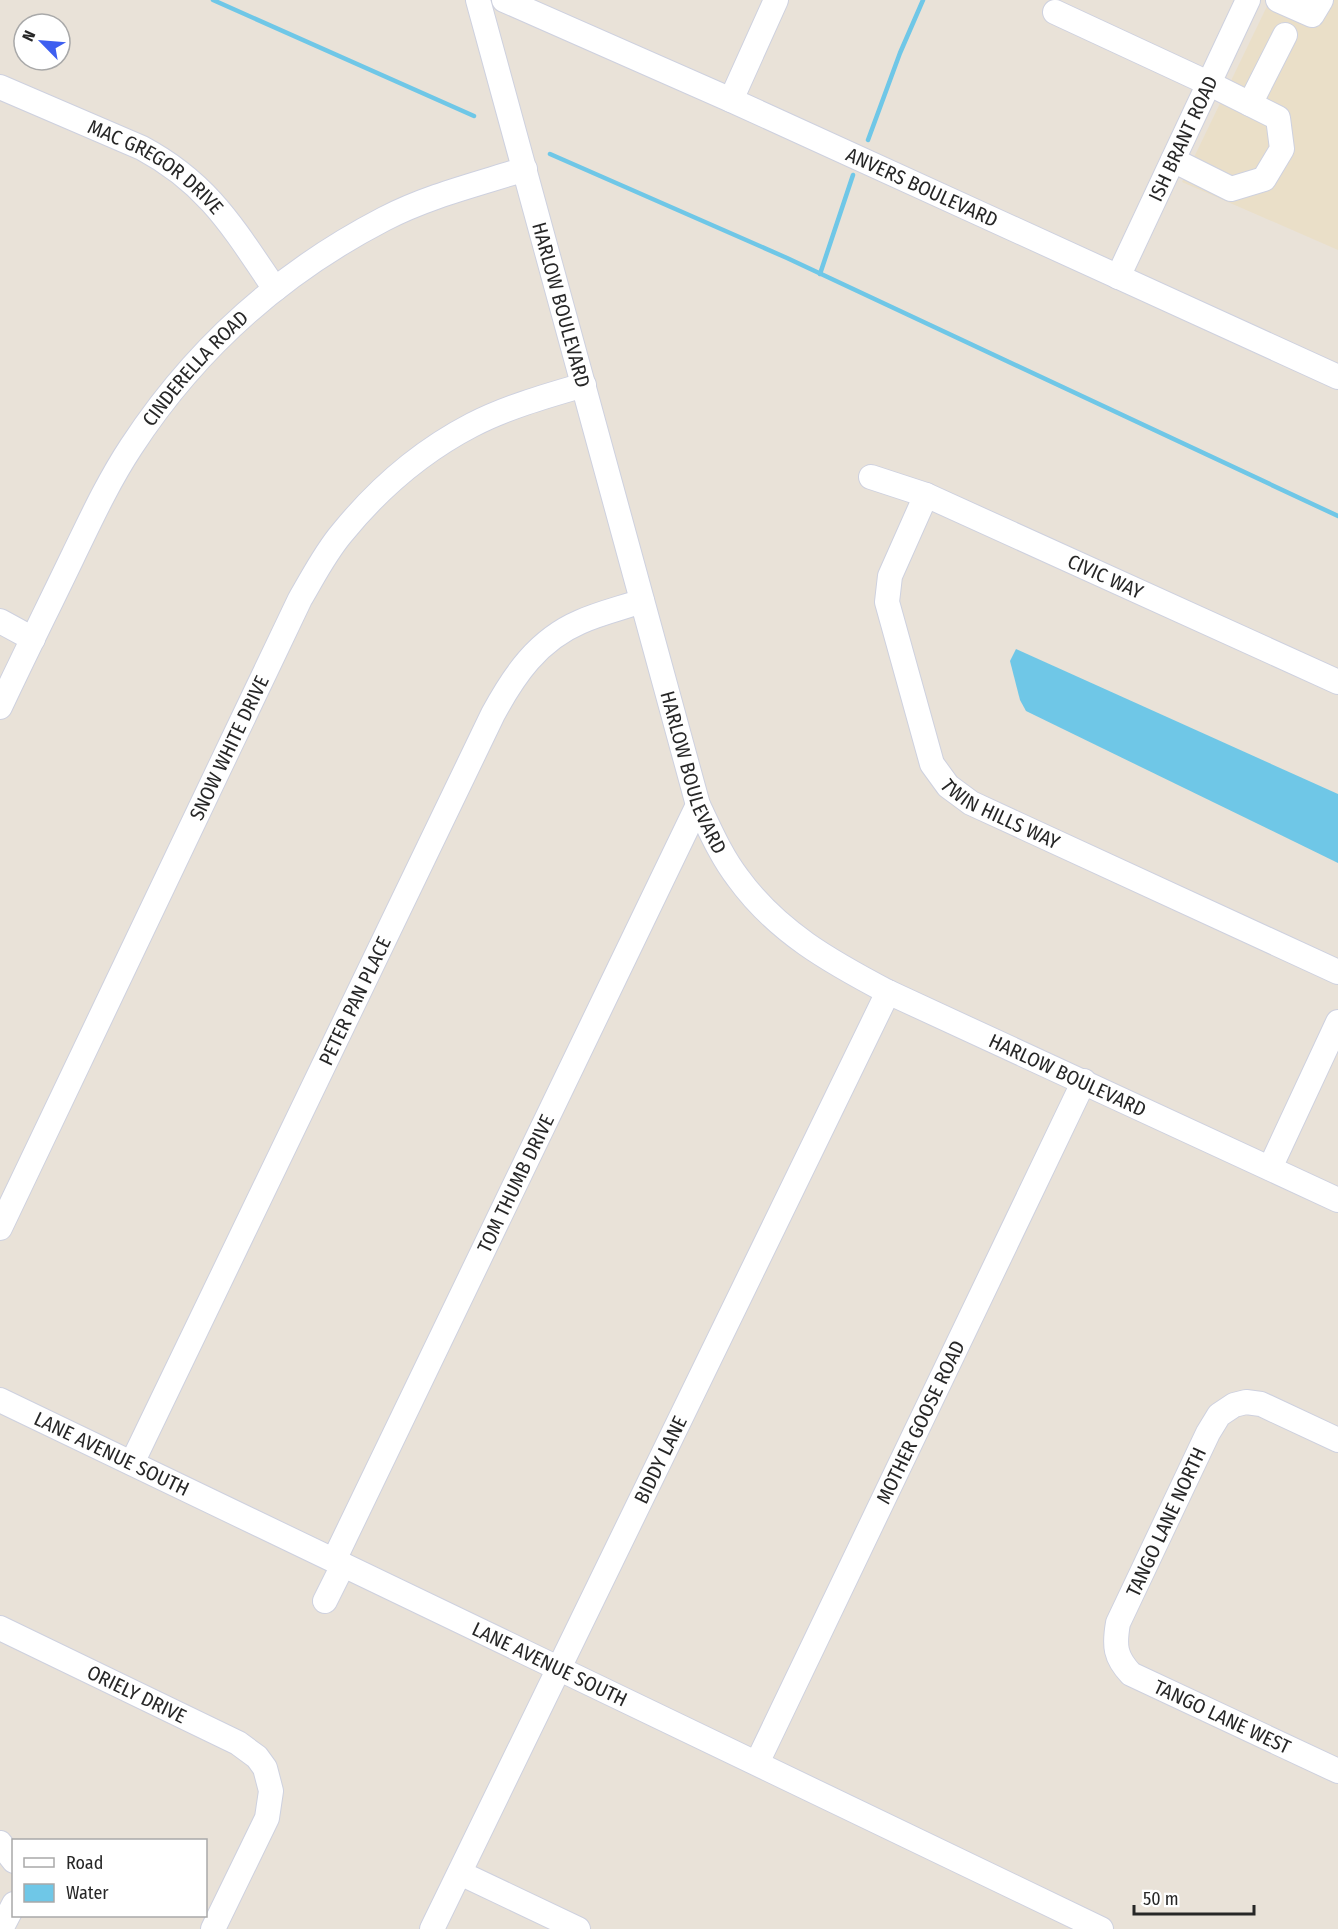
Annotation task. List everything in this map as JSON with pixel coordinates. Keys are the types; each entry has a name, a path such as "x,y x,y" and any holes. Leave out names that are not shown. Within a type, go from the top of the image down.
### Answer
{"street":[{"name":"HARLOW BOULEVARD","path":"478,0 698,805 737,878 764,909 796,937 832,962 888,992 1338,1200"},
{"name":"ANVERS BOULEVARD","path":"504,0 731,100 1338,377"},
{"path":"731,100 776,0"},
{"name":"ISH BRANT ROAD","path":"1118,277 1248,0"},
{"path":"1278,0 1312,15 1321,0"},
{"path":"1055,12 1278,118 1282,149 1264,179 1231,189 1173,160"},
{"path":"1250,104 1285,35"},
{"name":"MAC GREGOR DRIVE","path":"0,87 142,148 161,158 187,177 224,214 275,289"},
{"name":"CINDERELLA ROAD","path":"0,707 102,496 130,448 162,402 214,342 275,289 324,254 385,218 431,198 525,169"},
{"name":"SNOW WHITE DRIVE","path":"0,1228 300,599 340,534 387,485 430,451 472,425 526,402 584,385"},
{"name":"CIVIC WAY","path":"871,477 926,495 1338,682"},
{"name":"TWIN HILLS WAY","path":"926,495 890,576 887,602 932,764 948,786 971,803 1338,972"},
{"name":"PETER PAN PLACE","path":"132,1463 509,685 524,663 558,633 580,622 642,601"},
{"path":"0,621 33,639"},
{"name":"TOM THUMB DRIVE","path":"325,1601 338,1562 698,805"},
{"name":"BIDDY LANE","path":"432,1929 888,992"},
{"path":"1270,1168 1338,1022"},
{"name":"MOTHER GOOSE ROAD","path":"757,1763 1084,1082"},
{"name":"LANE AVENUE SOUTH","path":"0,1400 1101,1929"},
{"name":"TANGO LANE NORTH","path":"1116,1649 1115,1636 1118,1623 1208,1433 1219,1415 1234,1405 1246,1402 1261,1404 1338,1440"},
{"name":"ORIELY DRIVE","path":"0,1628 238,1743 257,1756 265,1768 272,1791 267,1818 213,1929"},
{"name":"TANGO LANE WEST","path":"1116,1649 1121,1663 1131,1674 1338,1771"},
{"path":"460,1873 578,1929"},
{"path":"1,1929 12,1908"}],"shaded area":[{"path":"1270,0 1338,0 1338,250 1182,182"}],"water":[{"path":"1016,649 1338,794 1338,863 1026,711 1020,700 1010,661"}],"waterway":[{"path":"213,0 474,116"},
{"path":"868,140 900,53 923,0"},
{"path":"550,154 787,258 1338,516"},
{"path":"820,274 853,175"}]}
